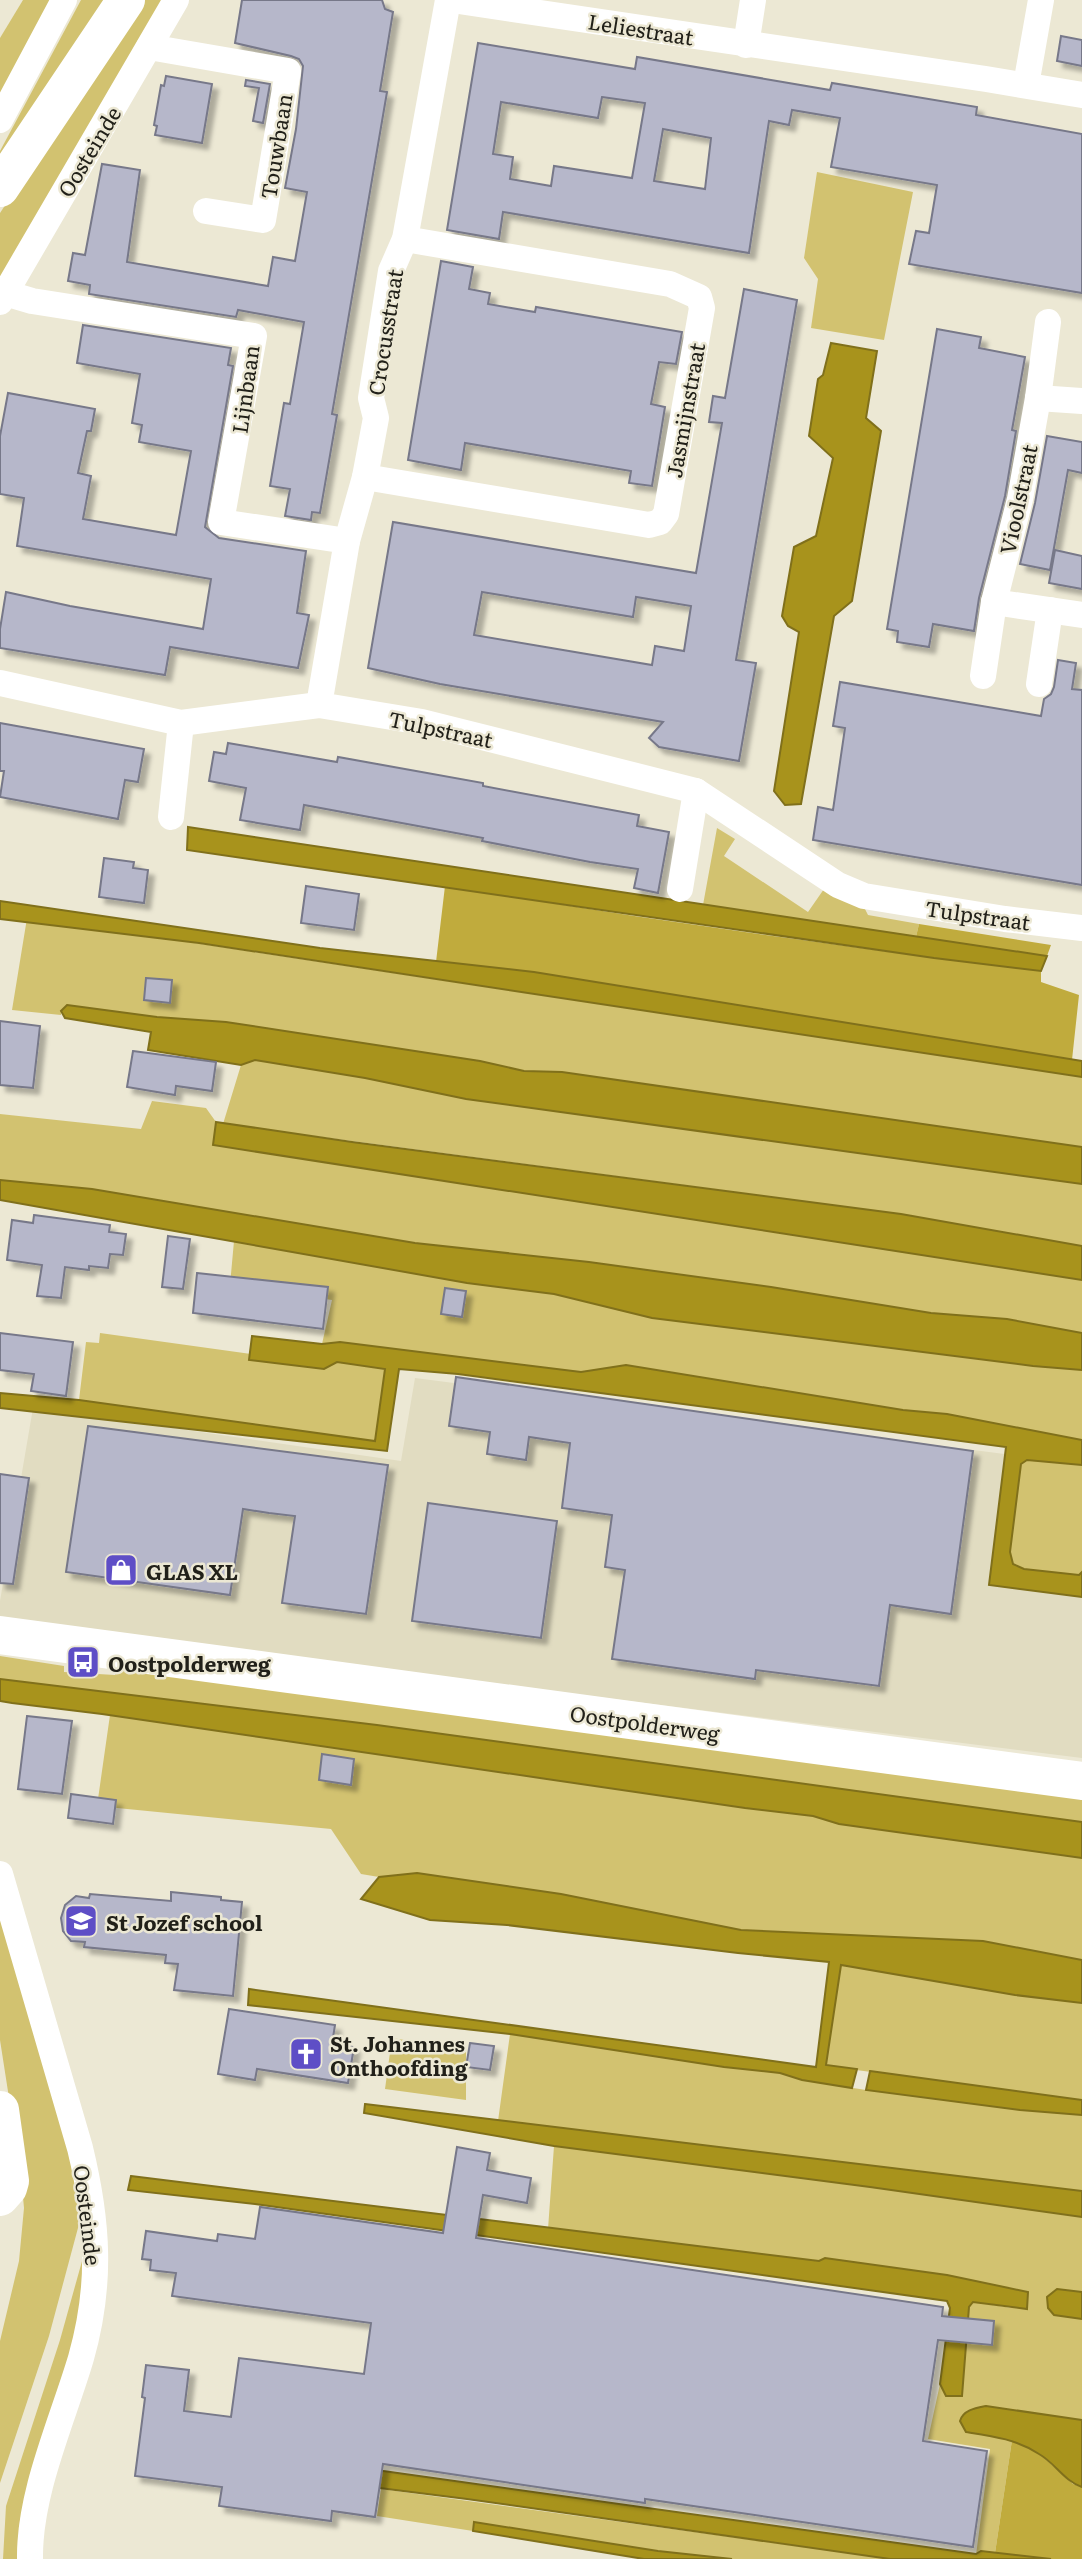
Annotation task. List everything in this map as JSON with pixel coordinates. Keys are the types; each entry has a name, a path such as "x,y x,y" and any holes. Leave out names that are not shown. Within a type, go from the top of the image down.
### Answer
{"street":[{"path":"0,120 64,0"},
{"path":"0,188 126,0"},
{"name":"Oosteinde","path":"2,298 176,0"},
{"name":"Leliestraat","path":"450,0 1082,95"},
{"name":"Crocusstraat","path":"319,705 347,541 365,477 376,418 371,398 391,271 404,239 450,0"},
{"path":"746,45 752,0"},
{"path":"1026,85 1041,0"},
{"name":"Touwbaan","path":"149,47 288,71 263,220 206,211"},
{"name":"Jasmijnstraat","path":"365,477 649,525 660,522 666,513 687,400 702,308 699,298 690,292 670,284 404,239"},
{"name":"Lijnbaan","path":"2,298 254,337 221,522 347,541"},
{"name":"Vioolstraat","path":"983,676 994,602 1020,499 1048,322"},
{"path":"1038,398 1081,392"},
{"path":"994,602 1082,614"},
{"path":"1040,684 1050,610"},
{"name":"Tulpstraat","path":"0,683 181,723 319,705 422,722 696,791 838,885 864,896 1006,919 1082,928"},
{"path":"171,817 181,723"},
{"path":"680,889 696,791"},
{"name":"Oostpolderweg","path":"0,1635 1082,1781"},
{"name":"Oosteinde","path":"0,1874 83,2161 89,2186 97,2273 92,2311 81,2357 44,2474 30,2535 30,2559"},
{"path":"0,2110 10,2181 0,2197"}],"shaded area":[{"path":"23,0 55,0 0,103 0,38"},
{"path":"81,0 113,0 0,172 0,151"},
{"path":"140,0 163,0 0,280 0,213"},
{"path":"817,172 913,192 884,340 811,328 818,279 804,258"},
{"path":"831,343 877,351 866,418 881,431 852,601 834,616 801,804 785,805 774,791 799,632 788,626 782,616 794,547 816,536 833,458 809,436 818,379 823,375"},
{"path":"188,827 1047,956 1041,971 934,958 187,850"},
{"path":"717,828 735,839 724,856 808,912 824,889 862,903 868,915 919,924 916,937 703,905"},
{"path":"445,886 743,932 1041,971 1041,982 1079,995 1072,1060 534,972 436,962"},
{"path":"0,901 320,948 534,972 1082,1061 1082,1077 199,943 0,919"},
{"path":"28,912 63,913 188,929 188,942 1082,1077 1082,1147 562,1072 524,1071 480,1061 226,1022 61,1011 61,1015 12,1010"},
{"path":"919,924 1051,945 1047,956 916,937"},
{"path":"67,1005 157,1017 226,1022 480,1061 524,1071 562,1072 1082,1147 1082,1184 466,1099 365,1078 255,1060 241,1065 148,1050 151,1032 65,1018 61,1011"},
{"path":"255,1060 365,1078 466,1099 1082,1184 1082,1246 901,1214 223,1124 241,1065"},
{"path":"152,1101 206,1108 216,1122 214,1145 1082,1280 1082,1333 1007,1319 931,1313 771,1287 589,1262 415,1243 92,1189 0,1180 0,1114 141,1129"},
{"path":"216,1122 901,1214 1082,1246 1082,1280 213,1145"},
{"path":"0,1180 92,1189 415,1243 589,1262 771,1287 931,1313 1007,1319 1082,1333 1082,1370 652,1318 554,1294 467,1283 0,1200"},
{"path":"234,1241 467,1283 554,1294 652,1318 1082,1370 1082,1440 947,1414 903,1410 626,1365 581,1372 340,1342 322,1344 332,1300 230,1285"},
{"path":"100,1333 251,1354 250,1360 324,1369 337,1362 385,1369 375,1442 79,1400 86,1342 99,1343"},
{"path":"252,1336 322,1344 340,1342 581,1372 626,1365 903,1410 947,1414 1082,1440 1082,1465 1027,1460 1021,1464 1010,1552 1013,1564 1024,1569 1079,1575 1082,1572 1082,1597 989,1585 1006,1447 458,1374 399,1369 387,1451 0,1408 0,1393 79,1400 375,1441 385,1369 337,1362 324,1369 249,1360"},
{"path":"415,1378 1082,1464 1082,1758 0,1622 0,1601 33,1408 401,1461"},
{"path":"1026,1460 1082,1465 1080,1575 1024,1569 1013,1564 1010,1552 1021,1464"},
{"path":"0,1656 64,1666 64,1672 115,1675 117,1663 1082,1798 1082,1822 377,1725 0,1679"},
{"path":"0,1679 377,1725 1082,1822 1082,1858 839,1824 813,1816 12,1703 0,1701"},
{"path":"110,1715 813,1816 839,1824 1082,1858 1082,1960 983,1941 741,1930 561,1894 417,1873 379,1877 361,1874 331,1829 97,1806"},
{"path":"417,1873 561,1894 741,1930 983,1941 1082,1960 1082,2003 1015,1995 841,1965 826,2065 857,2069 852,2088 802,2080 780,2073 510,2034 248,2005 249,1989 816,2067 829,1962 507,1925 430,1920 361,1899 379,1877"},
{"path":"0,1914 70,2148 82,2213 49,2336 0,2483 0,2341 19,2261 24,2208 0,2040"},
{"path":"841,1964 1015,1995 1082,2003 1082,2100 826,2066"},
{"path":"510,2034 780,2073 802,2080 866,2090 1020,2110 1082,2115 1082,2191 498,2121"},
{"path":"392,2038 466,2050 466,2100 385,2089"},
{"path":"870,2071 1082,2100 1082,2115 1020,2110 866,2090"},
{"path":"365,2104 1082,2191 1082,2217 554,2146 364,2113"},
{"path":"554,2146 1082,2217 1082,2292 1057,2289 1048,2297 1054,2315 1082,2319 1082,2420 986,2406 966,2432 1012,2440 995,2553 982,2551 976,2555 990,2449 928,2439 940,2384 941,2388 969,2307 973,2302 1012,2308 825,2258 819,2261 548,2229"},
{"path":"131,2176 819,2261 825,2258 947,2275 1028,2292 1027,2309 973,2302 969,2307 962,2396 946,2396 940,2384 950,2308 947,2301 255,2204 128,2190"},
{"path":"84,2254 87,2276 68,2371 20,2520 18,2559 3,2559 6,2506 60,2340"},
{"path":"1057,2289 1082,2292 1082,2319 1054,2315 1048,2308 1047,2297"},
{"path":"986,2406 1082,2420 1082,2487 1070,2481 1045,2458 1022,2445 966,2432 960,2421 964,2414"},
{"path":"1012,2440 1040,2454 1073,2484 1082,2487 1082,2559 1051,2559 995,2553"},
{"path":"369,2469 976,2554 981,2551 1051,2559 890,2559 348,2484"},
{"path":"381,2489 891,2559 732,2559 658,2551 474,2522 473,2531 377,2516"},
{"path":"474,2522 658,2551 732,2559 644,2559 473,2531"}],"building":[{"path":"242,0 382,0 385,9 393,12 380,91 387,92 332,414 337,415 320,513 312,512 311,520 285,516 290,489 270,486 284,403 290,404 304,322 238,310 236,317 89,294 90,285 68,281 73,253 85,255 102,164 140,170 127,262 268,286 273,257 295,261 307,192 285,188 296,129 303,66 299,59 291,56 235,43"},
{"path":"1061,36 1082,40 1082,66 1057,61"},
{"path":"478,43 635,69 637,57 830,90 832,83 977,107 976,115 1082,134 1082,293 909,264 916,231 929,233 937,185 831,167 840,118 792,110 789,125 769,121 749,253 503,212 499,239 447,230","holes":["602,97 645,103 632,178 554,166 551,186 510,179 513,157 493,154 501,102 598,118","663,129 711,138 705,189 654,181"]},
{"path":"166,76 212,84 202,143 155,135 157,126 154,125 161,85 164,86"},
{"path":"246,80 270,84 263,123 253,121 259,88 245,86"},
{"path":"441,261 473,267 469,289 490,293 488,304 535,312 536,307 682,332 676,364 659,362 651,404 665,407 652,486 629,483 631,471 465,443 461,470 408,460"},
{"path":"744,289 797,300 736,660 756,663 739,761 659,747 649,738 663,722 440,684 368,668 393,522 696,573 722,423 709,422 713,396 725,398","holes":["482,592 633,617 636,597 691,606 684,651 655,646 652,665 474,635"]},
{"path":"83,325 231,348 228,365 233,366 205,527 219,538 306,551 297,613 309,615 298,668 170,647 165,675 0,648 6,592 203,629 211,579 17,546 24,498 0,494 0,436 8,393 95,409 78,473 91,476 83,519 176,535 191,451 139,442 142,425 132,423 140,374 77,363"},
{"path":"937,329 981,337 979,348 1025,357 1012,430 1016,431 1005,496 979,598 974,631 933,624 929,647 897,642 898,631 887,629"},
{"path":"1047,436 1082,442 1082,473 1068,470 1050,570 1020,564"},
{"path":"1055,550 1082,556 1082,589 1049,583"},
{"path":"1058,660 1076,663 1072,689 1082,690 1082,885 813,840 818,807 833,810 845,728 833,726 840,682 1041,716 1044,699 1051,694 1054,687"},
{"path":"0,723 144,749 138,782 125,780 118,819 0,797 4,771 0,771"},
{"path":"228,743 337,762 338,757 639,815 637,826 669,832 658,893 634,888 638,869 590,862 482,841 483,838 304,805 300,830 240,820 246,788 209,781 214,752 226,754"},
{"path":"104,858 134,862 133,868 148,870 144,903 99,897"},
{"path":"306,886 359,894 354,930 301,923"},
{"path":"146,978 172,980 170,1003 144,1000"},
{"path":"0,1021 40,1026 33,1088 0,1085"},
{"path":"133,1051 216,1062 212,1091 176,1086 175,1095 127,1087"},
{"path":"34,1215 110,1225 109,1232 126,1234 123,1255 110,1254 108,1268 89,1266 89,1270 65,1267 61,1298 37,1296 42,1265 7,1260 12,1220 33,1223"},
{"path":"168,1236 190,1239 183,1289 162,1287"},
{"path":"197,1273 328,1287 323,1329 193,1313"},
{"path":"445,1288 466,1291 462,1317 441,1314"},
{"path":"0,1333 73,1342 66,1396 31,1391 34,1374 0,1370"},
{"path":"456,1377 973,1451 951,1614 890,1605 879,1686 756,1670 755,1679 612,1659 625,1570 605,1567 612,1515 562,1508 570,1443 529,1437 526,1460 487,1454 490,1432 449,1426"},
{"path":"88,1426 388,1465 366,1614 282,1603 295,1516 243,1509 230,1595 66,1572"},
{"path":"0,1474 29,1478 13,1584 0,1583"},
{"path":"428,1503 557,1521 541,1638 412,1621"},
{"path":"27,1716 72,1721 62,1794 18,1789"},
{"path":"322,1754 354,1759 351,1785 319,1780"},
{"path":"71,1794 116,1800 113,1824 68,1818"},
{"path":"171,1892 242,1902 233,1996 174,1990 178,1964 165,1963 166,1955 84,1947 85,1942 71,1941 63,1931 61,1918 65,1905 76,1896 89,1898 90,1894 171,1901"},
{"name":"St. Johannes Onthoofding","path":"229,2009 335,2025 332,2044 354,2047 348,2083 257,2069 255,2080 218,2074"},
{"path":"470,2043 494,2046 490,2070 466,2067"},
{"path":"457,2147 490,2153 487,2170 531,2178 527,2203 483,2195 476,2238 943,2307 942,2316 994,2321 992,2345 938,2340 923,2441 987,2451 973,2547 645,2499 645,2503 383,2464 375,2517 332,2511 331,2521 219,2506 222,2487 135,2476 145,2398 142,2397 146,2365 189,2370 184,2411 231,2417 239,2358 364,2374 371,2323 172,2296 176,2273 150,2270 151,2260 142,2259 146,2231 217,2241 218,2234 255,2239 260,2207 443,2233"}],"place":[{"name":"GLAS XL","path":"121,1570"},
{"name":"Oostpolderweg","path":"83,1662"},
{"name":"St Jozef school","path":"81,1921"},
{"name":"St. Johannes Onthoofding","path":"306,2054"}]}
